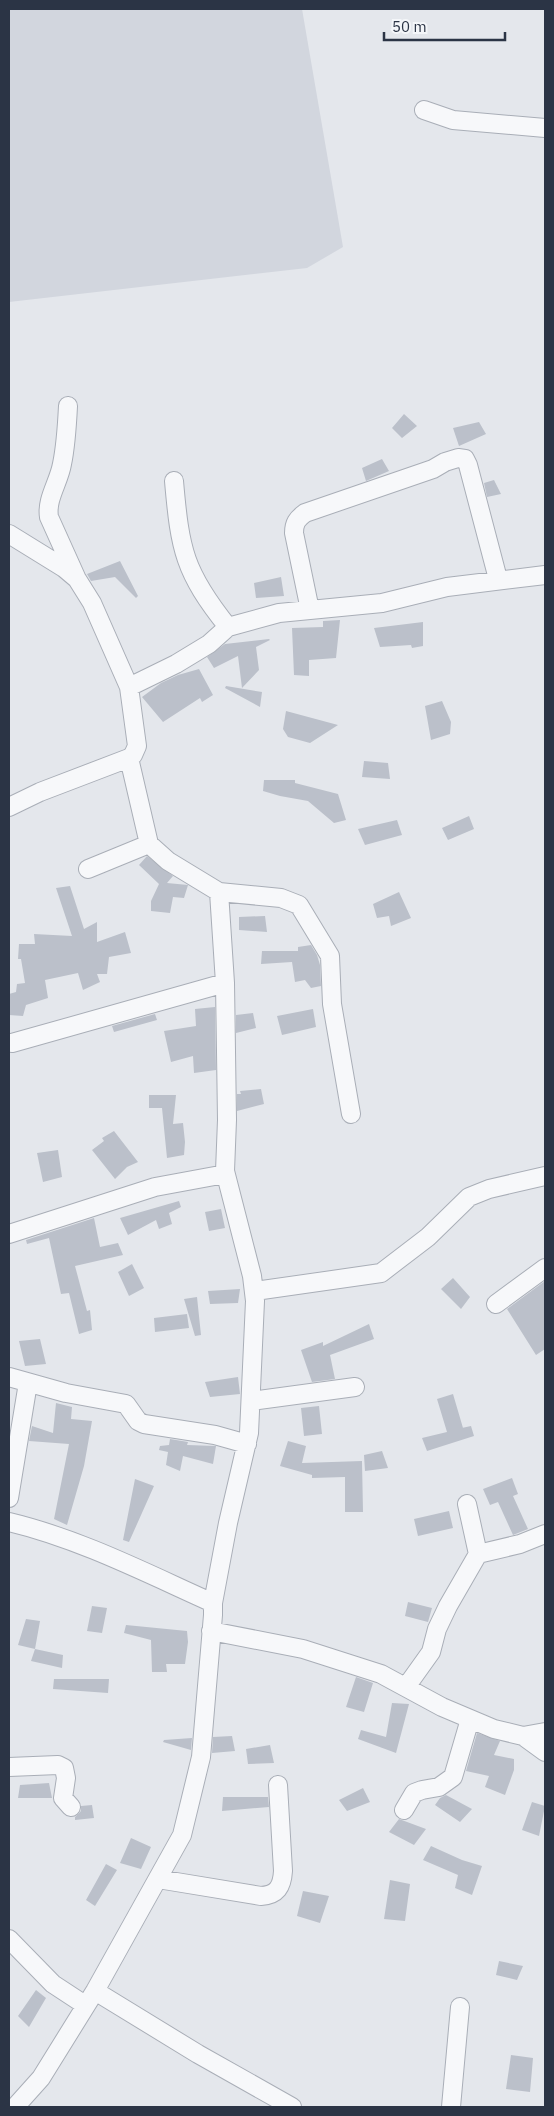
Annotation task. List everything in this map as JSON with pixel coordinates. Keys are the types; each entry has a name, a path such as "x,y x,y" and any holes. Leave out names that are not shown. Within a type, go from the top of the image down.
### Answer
{"street":[{"path":"424,110 453,120 545,128"},
{"path":"9,807 40,792 129,758 133,755 137,746 129,687 92,603 77,579 49,517 48,507 62,466 68,406"},
{"path":"310,610 294,533 294,525 298,518 305,513 433,469 458,458 465,458 468,465 498,579"},
{"path":"174,481 180,539 189,569 207,601 228,627"},
{"path":"9,534 64,568 77,579"},
{"path":"129,687 176,664 209,644 228,627 279,613 382,603 447,587 498,579 545,575"},
{"path":"129,758 150,844 168,861 220,892 282,898 299,905 330,956 332,1004 351,1114"},
{"path":"88,869 150,844"},
{"path":"15,2107 41,2078 90,1998 182,1836 201,1757 213,1603 228,1523 247,1444 251,1401 255,1291 225,1171 227,1120 220,892"},
{"path":"12,1043 224,982"},
{"path":"9,1234 155,1187 220,1175 225,1171"},
{"path":"255,1291 380,1273 389,1269 428,1237 469,1197 489,1188 545,1176"},
{"path":"496,1304 545,1268"},
{"path":"9,1377 66,1393 126,1404 138,1421 144,1424 215,1434 247,1444"},
{"path":"9,1498 28,1383"},
{"path":"251,1401 355,1387"},
{"path":"406,1687 431,1652 437,1630 448,1606 478,1554 467,1504"},
{"path":"9,1522 44,1531 178,1586 213,1603"},
{"path":"478,1554 520,1544 545,1534"},
{"path":"212,1631 303,1649 381,1674 442,1707 494,1729 523,1736 545,1752"},
{"path":"404,1810 414,1793 439,1787 453,1777 470,1719"},
{"path":"523,1736 545,1732"},
{"path":"9,1767 58,1765 64,1768 66,1778 63,1798 71,1807"},
{"path":"158,1879 261,1896 277,1892 282,1884 283,1871 278,1785"},
{"path":"9,1939 53,1984 90,1998 198,2054 292,2107"},
{"path":"451,2107 460,2007"}],"shaded area":[{"path":"9,9 302,9 343,247 307,268 9,302"}],"building":[{"path":"404,414 417,426 402,438 392,428"},
{"path":"479,422 486,434 459,446 453,428"},
{"path":"382,459 389,471 366,481 362,468"},
{"path":"494,480 501,494 487,497 484,483"},
{"path":"120,561 138,596 136,598 115,577 91,581 87,574"},
{"path":"281,577 284,596 256,598 254,583"},
{"path":"340,620 336,658 309,660 309,676 294,675 292,628 323,627 323,621"},
{"path":"423,622 423,646 412,648 411,645 380,647 374,628"},
{"path":"269,639 256,647 259,670 242,688 238,656 214,668 207,657 225,644"},
{"path":"199,669 213,695 202,702 200,698 163,722 142,697 161,683 178,675"},
{"path":"226,686 262,692 260,707 225,688"},
{"path":"442,701 451,722 450,734 431,740 425,706"},
{"path":"286,711 338,725 310,743 288,737 283,729"},
{"path":"364,761 388,763 390,779 362,777"},
{"path":"264,780 295,780 295,783 338,794 346,820 334,823 308,801 263,791"},
{"path":"469,816 474,829 448,840 442,828"},
{"path":"397,820 402,835 365,845 358,829"},
{"path":"147,856 173,876 167,883 188,885 184,898 173,897 170,913 151,911 151,901 159,884 139,865"},
{"path":"70,886 84,929 97,922 97,942 125,932 131,953 109,957 107,974 97,974 100,982 83,990 78,973 45,980 48,998 26,1005 23,1016 9,1015 9,994 16,992 17,984 25,983 21,959 18,959 19,944 35,944 34,934 72,936 56,888"},
{"path":"399,892 411,918 391,926 389,916 377,918 373,904"},
{"path":"265,916 267,932 239,930 239,917"},
{"path":"311,945 320,965 321,986 311,988 305,980 295,982 292,962 261,964 262,951 298,951 298,947"},
{"path":"215,1007 216,1070 194,1073 193,1056 171,1062 164,1031 196,1026 195,1009"},
{"path":"313,1009 316,1027 282,1035 277,1016"},
{"path":"253,1013 256,1028 236,1033 236,1015"},
{"path":"155,1014 157,1020 114,1032 112,1026"},
{"path":"261,1089 264,1104 237,1111 237,1094 241,1094 240,1091"},
{"path":"149,1095 176,1095 173,1124 183,1123 184,1155 167,1158 162,1108 149,1108"},
{"path":"114,1131 138,1162 127,1167 115,1179 92,1150 104,1141 102,1138"},
{"path":"58,1150 62,1177 43,1182 37,1153"},
{"path":"179,1201 181,1207 169,1213 172,1224 159,1229 156,1220 128,1235 120,1218"},
{"path":"221,1209 225,1228 209,1231 205,1212"},
{"path":"94,1218 100,1247 118,1243 123,1255 75,1266 87,1311 90,1310 92,1330 79,1334 69,1293 61,1294 49,1238 27,1244 26,1240"},
{"path":"132,1264 144,1288 129,1296 118,1272"},
{"path":"453,1278 470,1297 461,1309 441,1289"},
{"path":"545,1281 545,1349 536,1355 507,1309"},
{"path":"240,1289 238,1303 210,1304 208,1291"},
{"path":"197,1297 201,1335 195,1336 184,1299"},
{"path":"187,1314 189,1328 155,1332 154,1318"},
{"path":"369,1324 374,1339 330,1355 335,1379 312,1382 301,1350 323,1342 323,1346"},
{"path":"40,1339 46,1364 25,1366 19,1341"},
{"path":"238,1377 240,1394 210,1397 205,1382"},
{"path":"453,1394 463,1428 471,1426 474,1436 427,1451 422,1438 447,1432 437,1399"},
{"path":"56,1403 72,1407 71,1419 92,1421 84,1466 67,1525 54,1519 69,1444 29,1441 32,1426 53,1433"},
{"path":"319,1406 322,1434 304,1436 301,1408"},
{"path":"170,1439 188,1442 187,1445 216,1446 213,1464 183,1456 180,1471 166,1465 168,1452 159,1450 160,1446 169,1445"},
{"path":"288,1441 306,1446 302,1463 362,1461 363,1512 345,1512 345,1477 312,1478 312,1475 280,1466"},
{"path":"382,1451 388,1468 365,1471 364,1455"},
{"path":"512,1478 518,1494 513,1496 528,1529 513,1535 498,1502 490,1505 483,1489"},
{"path":"135,1479 154,1486 129,1542 123,1540"},
{"path":"449,1511 453,1528 418,1536 414,1519"},
{"path":"408,1602 432,1608 428,1622 405,1616"},
{"path":"92,1606 107,1608 102,1633 87,1631"},
{"path":"26,1619 40,1621 35,1649 18,1645"},
{"path":"126,1625 187,1631 188,1642 185,1664 166,1664 167,1672 152,1672 151,1640 124,1633"},
{"path":"35,1649 63,1655 62,1668 31,1661"},
{"path":"356,1677 373,1683 364,1712 346,1707"},
{"path":"54,1679 109,1679 108,1693 53,1689"},
{"path":"392,1703 409,1704 396,1753 358,1739 361,1730 386,1737"},
{"path":"477,1733 500,1741 494,1755 514,1759 514,1770 505,1795 485,1787 489,1776 466,1771"},
{"path":"232,1736 235,1751 212,1753 213,1737"},
{"path":"192,1738 191,1750 163,1742 164,1740"},
{"path":"270,1745 274,1763 248,1764 246,1749"},
{"path":"49,1783 52,1798 18,1798 20,1785"},
{"path":"363,1788 370,1802 347,1811 339,1800"},
{"path":"446,1795 472,1809 460,1822 435,1805 440,1798"},
{"path":"223,1797 268,1797 269,1807 222,1811"},
{"path":"532,1802 545,1806 539,1836 522,1830"},
{"path":"92,1805 94,1818 75,1820 75,1817 81,1811 81,1806"},
{"path":"399,1819 426,1829 414,1845 389,1832"},
{"path":"131,1838 151,1847 141,1869 120,1863"},
{"path":"431,1846 462,1860 482,1866 472,1895 455,1888 458,1875 423,1860"},
{"path":"106,1864 117,1870 95,1906 86,1900"},
{"path":"390,1880 410,1884 405,1921 384,1919"},
{"path":"303,1891 329,1896 320,1923 297,1916"},
{"path":"499,1961 523,1966 517,1980 496,1975"},
{"path":"36,1990 46,1998 29,2027 18,2016"},
{"path":"511,2055 533,2058 530,2092 506,2089"}]}
